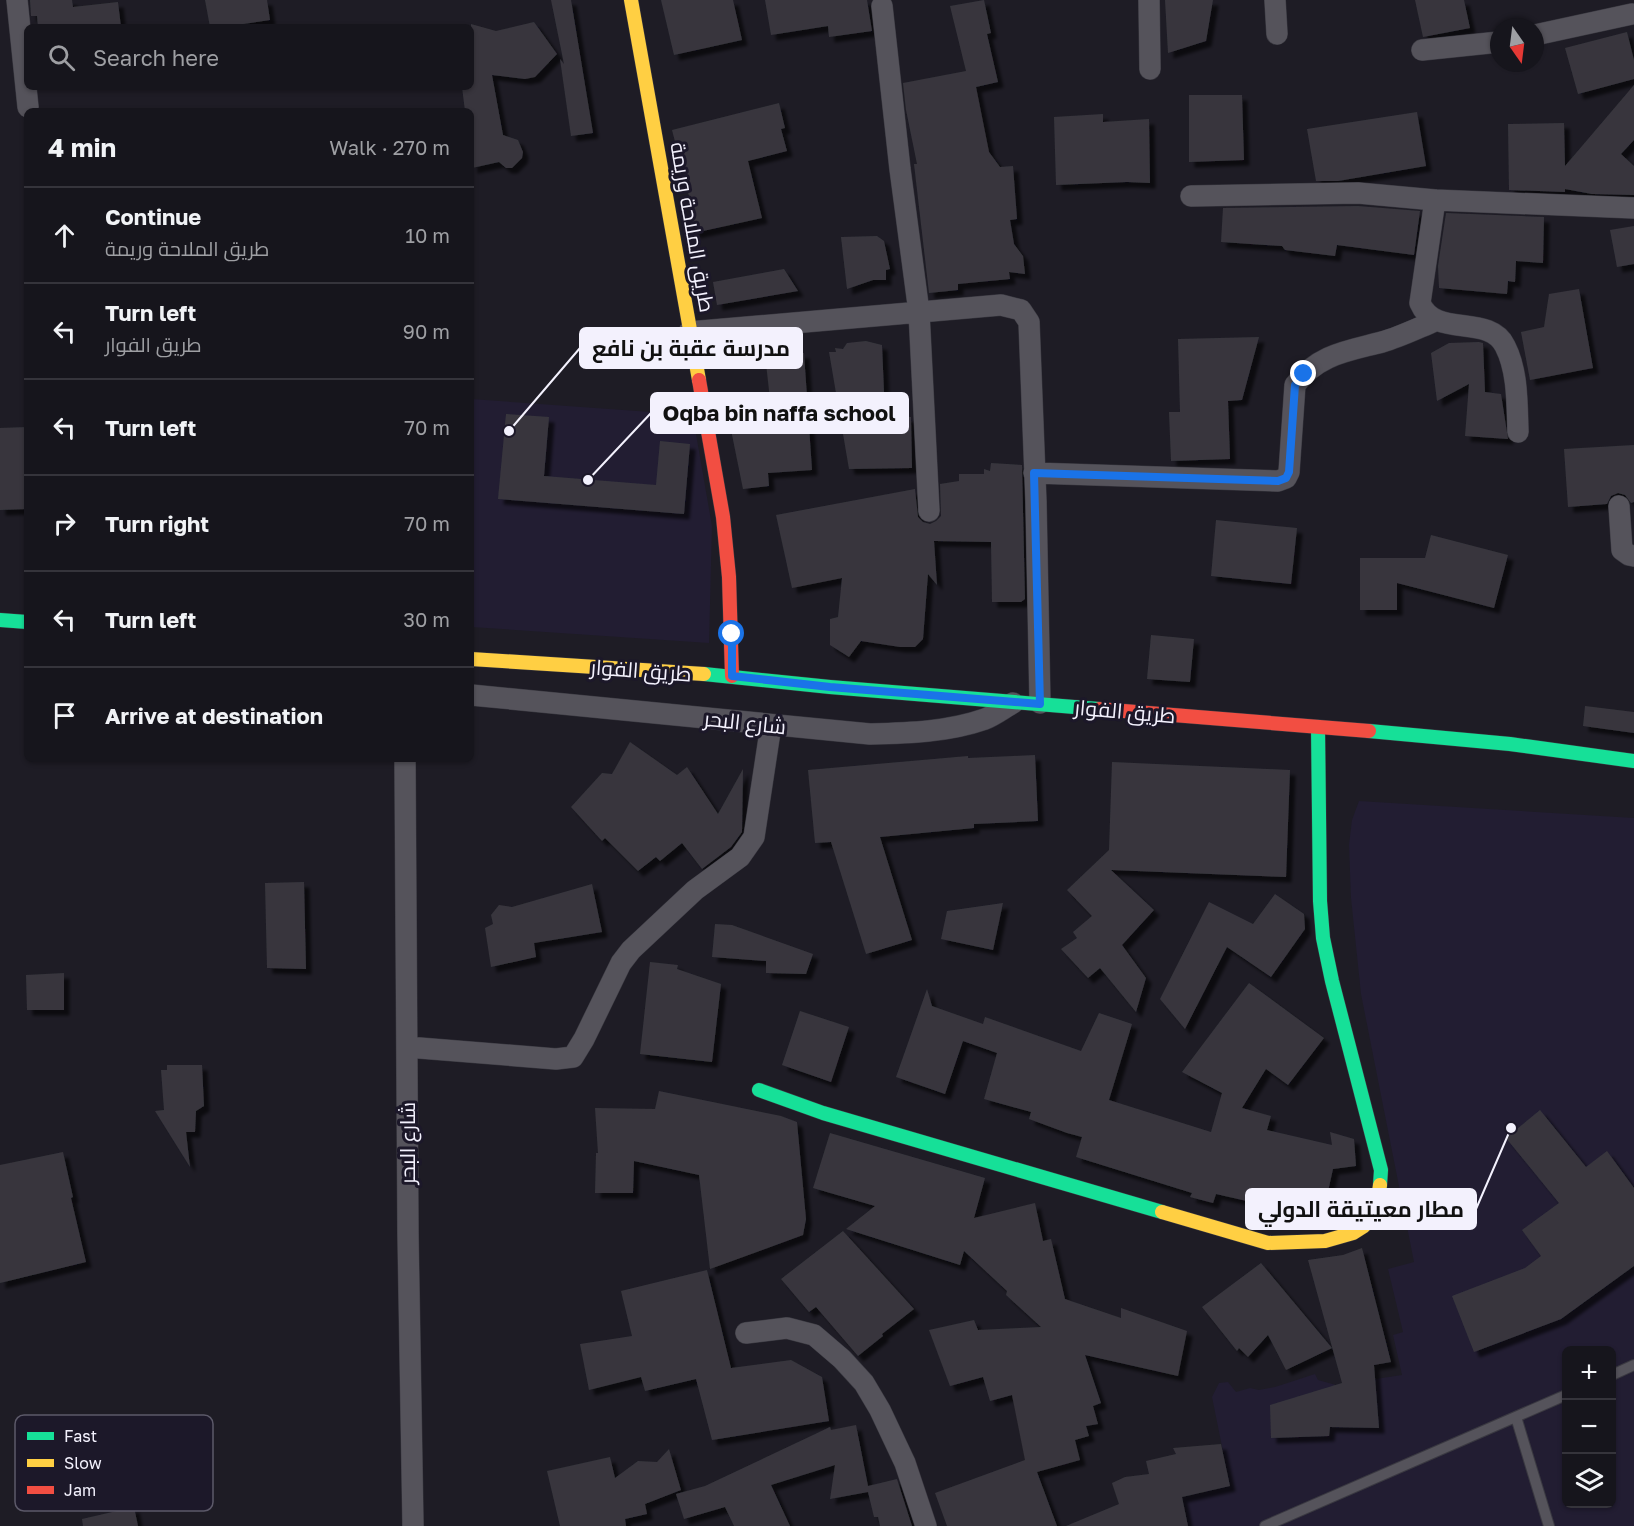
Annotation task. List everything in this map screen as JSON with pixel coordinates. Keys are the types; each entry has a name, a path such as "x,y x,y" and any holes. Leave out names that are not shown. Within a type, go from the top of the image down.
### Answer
{"street":[{"path":"17,0 24,67"},
{"name":"طريق الملاحة وريمة","path":"631,0 723,517 729,576 732,676"},
{"path":"1149,0 1150,69"},
{"path":"1275,0 1277,34"},
{"path":"882,6 905,216 919,312 929,511"},
{"path":"1544,33 1632,12"},
{"path":"1422,50 1490,43"},
{"path":"26,90 28,106"},
{"path":"1191,196 1303,192 1358,193 1435,200 1634,208"},
{"path":"1435,200 1420,303 1424,314 1435,321 1479,328 1497,336 1505,345 1516,386 1518,432"},
{"path":"689,332 1001,305 1013,306 1026,315 1029,322 1040,704"},
{"path":"1034,473 1278,481 1286,478 1289,472 1295,385 1304,374 1337,354 1382,342 1435,321"},
{"path":"1619,506 1622,550 1634,556"},
{"path":"0,620 24,622"},
{"name":"طريق الفوار","path":"474,659 732,676 1013,703 1318,727 1510,744 1634,761"},
{"name":"شارع البحر","path":"474,695 870,734 951,728 987,718 1013,703"},
{"path":"407,1047 556,1059 573,1057 621,963 631,950 695,890 740,857 754,837 771,724"},
{"path":"759,1090 835,1116 1268,1243 1295,1244 1337,1239 1360,1230 1374,1216 1380,1196 1381,1170 1323,938 1320,901 1318,727"},
{"name":"شارع البحر","path":"405,762 413,1526"},
{"path":"746,1334 787,1328 814,1335 842,1359 864,1383 880,1410 905,1462 926,1526"}],"lane":[{"path":"1616,1373 1634,1365"},
{"path":"1265,1526 1562,1397"},
{"path":"1516,1417 1549,1526"}],"shaded area":[{"path":"474,399 665,413 696,434 712,526 709,643 474,627"},
{"path":"1359,801 1634,818 1634,1526 1188,1526 1182,1497 1230,1486 1212,1397 1219,1383 1228,1382 1236,1392 1250,1388 1259,1390 1275,1387 1315,1374 1318,1380 1336,1385 1402,1375 1393,1335 1403,1332 1388,1269 1414,1262 1361,994 1351,898 1349,845 1352,820"}],"building":[{"path":"30,0 72,0 73,7 118,2 121,24 38,24 37,16 31,16"},
{"path":"205,0 267,0 270,20 243,24 209,24"},
{"path":"551,0 571,0 593,133 571,136 560,59 564,64"},
{"path":"661,0 733,0 742,40 674,55"},
{"path":"765,0 867,0 872,31 829,37 828,26 771,35"},
{"path":"984,0 991,33 987,34 998,82 976,87 989,152 1000,167 1013,166 1017,219 1010,220 1014,244 1023,256 1025,274 1009,272 1010,279 958,284 958,290 929,293 914,164 917,164 903,83 966,71 950,6"},
{"path":"1165,0 1213,0 1206,41 1168,53"},
{"path":"1415,0 1464,0 1470,28 1423,37"},
{"path":"534,22 557,54 535,77 525,79 492,75 503,135 518,140 523,152 522,158 512,168 506,168 499,162 474,168 474,108 465,108 462,90 474,90 474,25 496,31"},
{"path":"1627,32 1634,60 1634,79 1578,94 1565,48"},
{"path":"1634,85 1634,140 1621,154 1634,166 1634,195 1592,194 1565,189 1565,192 1509,190 1508,124 1564,123 1565,166"},
{"path":"1189,95 1242,95 1244,160 1189,162"},
{"path":"779,103 785,128 781,129 787,151 748,161 762,218 694,233 685,197 689,196 672,130"},
{"path":"1417,112 1426,166 1338,181 1316,181 1307,129"},
{"path":"1103,114 1103,122 1149,119 1150,183 1056,185 1054,117"},
{"path":"1358,206 1420,211 1414,255 1337,245 1335,256 1285,250 1282,246 1221,242 1223,208"},
{"path":"1446,213 1544,217 1543,263 1516,261 1515,282 1508,281 1507,294 1439,288 1438,266"},
{"path":"1634,226 1634,264 1617,267 1610,230"},
{"path":"877,236 884,241 890,269 886,270 886,280 873,280 847,289 841,237"},
{"path":"784,269 798,291 717,305 713,282"},
{"path":"1579,289 1593,368 1530,380 1521,332 1544,327 1549,294"},
{"path":"1259,337 1242,400 1228,401 1230,459 1171,461 1169,412 1180,412 1178,339"},
{"path":"866,341 882,345 885,416 911,417 912,468 849,469 829,352 836,352 835,348 843,349 847,343"},
{"path":"1449,343 1483,343 1485,392 1501,394 1508,439 1465,436 1469,384 1437,401 1431,353"},
{"path":"804,353 812,470 768,473 769,486 743,489 729,420 772,417 765,354"},
{"path":"506,414 549,417 544,476 656,485 660,441 690,444 684,514 498,499"},
{"path":"24,427 24,509 0,510 0,428"},
{"path":"1634,445 1634,502 1631,503 1625,495 1618,493 1611,496 1607,504 1568,507 1564,449"},
{"path":"991,463 1022,465 1025,599 1021,602 992,602 991,542 934,541 937,585 928,574 923,639 915,647 861,641 849,657 830,645 830,619 838,617 842,578 792,588 776,515 915,489 918,517 930,524 941,516 940,484 959,481 959,474 984,474 984,469 990,471"},
{"path":"1216,520 1297,528 1291,584 1211,576"},
{"path":"1431,535 1508,555 1494,608 1397,583 1397,610 1360,610 1360,558 1425,558"},
{"path":"1151,635 1194,639 1190,682 1147,679"},
{"path":"1585,706 1634,712 1634,733 1583,726"},
{"path":"630,742 677,775 687,767 718,814 743,769 742,832 731,847 702,869 682,843 660,861 656,857 638,871 605,838 602,841 571,807 602,773 612,774"},
{"path":"1035,755 1038,821 974,824 974,828 880,837 912,940 866,954 831,842 815,843 808,770 968,756 968,758"},
{"path":"1112,762 1290,770 1286,877 1111,870 1154,910 1122,945 1146,978 1136,1012 1100,968 1088,978 1061,949 1077,938 1073,932 1092,916 1067,890 1109,850"},
{"path":"304,882 306,969 267,968 265,883"},
{"path":"592,884 602,932 534,943 536,957 491,967 485,928 493,924 491,915 499,905 512,907"},
{"path":"1275,894 1304,914 1305,929 1271,977 1227,947 1185,1029 1160,999 1209,902 1253,924"},
{"path":"1003,903 993,950 941,939 947,911"},
{"path":"715,924 732,925 813,954 806,974 766,973 766,961 712,957"},
{"path":"650,962 678,965 677,969 721,984 712,1062 640,1054"},
{"path":"64,973 64,1010 27,1010 26,975"},
{"path":"1249,983 1324,1038 1288,1085 1266,1069 1242,1108 1271,1116 1267,1130 1332,1145 1330,1132 1354,1139 1356,1166 1333,1169 1322,1218 1216,1194 1213,1203 1190,1197 1192,1193 1076,1157 1082,1137 1029,1119 1031,1112 984,1099 997,1053 963,1041 945,1094 896,1077 927,989 932,1006 983,1024 985,1017 1081,1051 1099,1013 1132,1024 1109,1100 1211,1132 1222,1093 1182,1072"},
{"path":"800,1011 849,1027 831,1082 782,1065"},
{"path":"167,1065 202,1065 204,1106 196,1111 195,1132 186,1132 190,1167 155,1111 164,1110 161,1070 167,1070"},
{"path":"659,1091 781,1116 797,1122 806,1219 803,1235 710,1269 699,1175 634,1161 633,1193 595,1193 596,1153 598,1153 595,1108 655,1109"},
{"path":"1540,1110 1586,1167 1607,1151 1634,1188 1634,1266 1561,1319 1474,1352 1452,1296 1525,1268 1541,1256 1522,1230 1559,1203 1506,1138"},
{"path":"830,1133 985,1178 974,1218 1035,1203 1043,1241 1051,1239 1065,1299 1121,1318 1121,1308 1187,1331 1178,1376 1085,1355 1101,1403 1093,1406 1098,1424 1086,1426 1089,1436 1075,1440 1080,1460 1037,1472 1057,1526 947,1526 935,1493 1025,1460 1012,1395 990,1401 983,1377 950,1386 929,1330 974,1320 978,1330 1041,1327 1006,1295 1007,1291 964,1251 960,1265 846,1229 875,1206 813,1188"},
{"path":"63,1152 86,1262 0,1283 0,1165"},
{"path":"843,1231 914,1309 858,1356 816,1307 809,1312 781,1279"},
{"path":"1362,1248 1391,1362 1374,1365 1379,1428 1330,1427 1329,1436 1271,1438 1270,1405 1342,1383 1308,1260 1343,1255"},
{"path":"1261,1263 1332,1348 1286,1370 1268,1335 1248,1357 1239,1348 1237,1351 1202,1307"},
{"path":"707,1270 731,1368 791,1360 822,1377 829,1421 712,1440 696,1379 645,1391 641,1377 589,1390 580,1344 632,1336 621,1291"},
{"path":"856,1425 868,1486 897,1479 912,1526 880,1526 878,1517 874,1517 868,1492 830,1499 835,1465 771,1485 790,1526 734,1526 725,1507 684,1519 676,1494 705,1486 830,1427 831,1430"},
{"path":"1221,1444 1230,1486 1182,1497 1188,1526 1066,1526 1119,1504 1112,1483 1125,1477 1149,1474 1146,1461 1176,1454 1173,1448"},
{"path":"669,1449 681,1490 645,1504 647,1514 625,1519 626,1526 560,1526 547,1471 610,1457 615,1478 638,1461 657,1462"},
{"path":"117,1511 135,1511 138,1526 83,1526 82,1519"}],"traffic: fast":[{"path":"0,620 24,622"},
{"path":"704,674 830,687 1099,709"},
{"path":"1318,727 1320,901 1323,938 1381,1170 1380,1185"},
{"path":"1369,731 1510,744 1634,761"},
{"path":"759,1090 823,1113 1162,1212"}],"traffic: slow":[{"path":"631,0 699,380"},
{"path":"474,659 704,674"},
{"path":"1162,1212 1268,1243 1325,1241 1353,1233 1364,1226 1376,1211 1380,1185"}],"traffic: jam":[{"path":"699,380 723,517 729,577 732,676"},
{"path":"1099,709 1369,731"}],"place":[{"name":"مدرسة عقبة بن نافع","path":"509,431"},
{"name":"Oqba bin naffa school","path":"588,480"},
{"name":"مطار معيتيقة الدولي","path":"1511,1128"}],"route":[{"path":"732,634 732,676 830,687 1040,704 1034,473 1278,481 1286,478 1289,472 1295,385 1304,374"}]}
